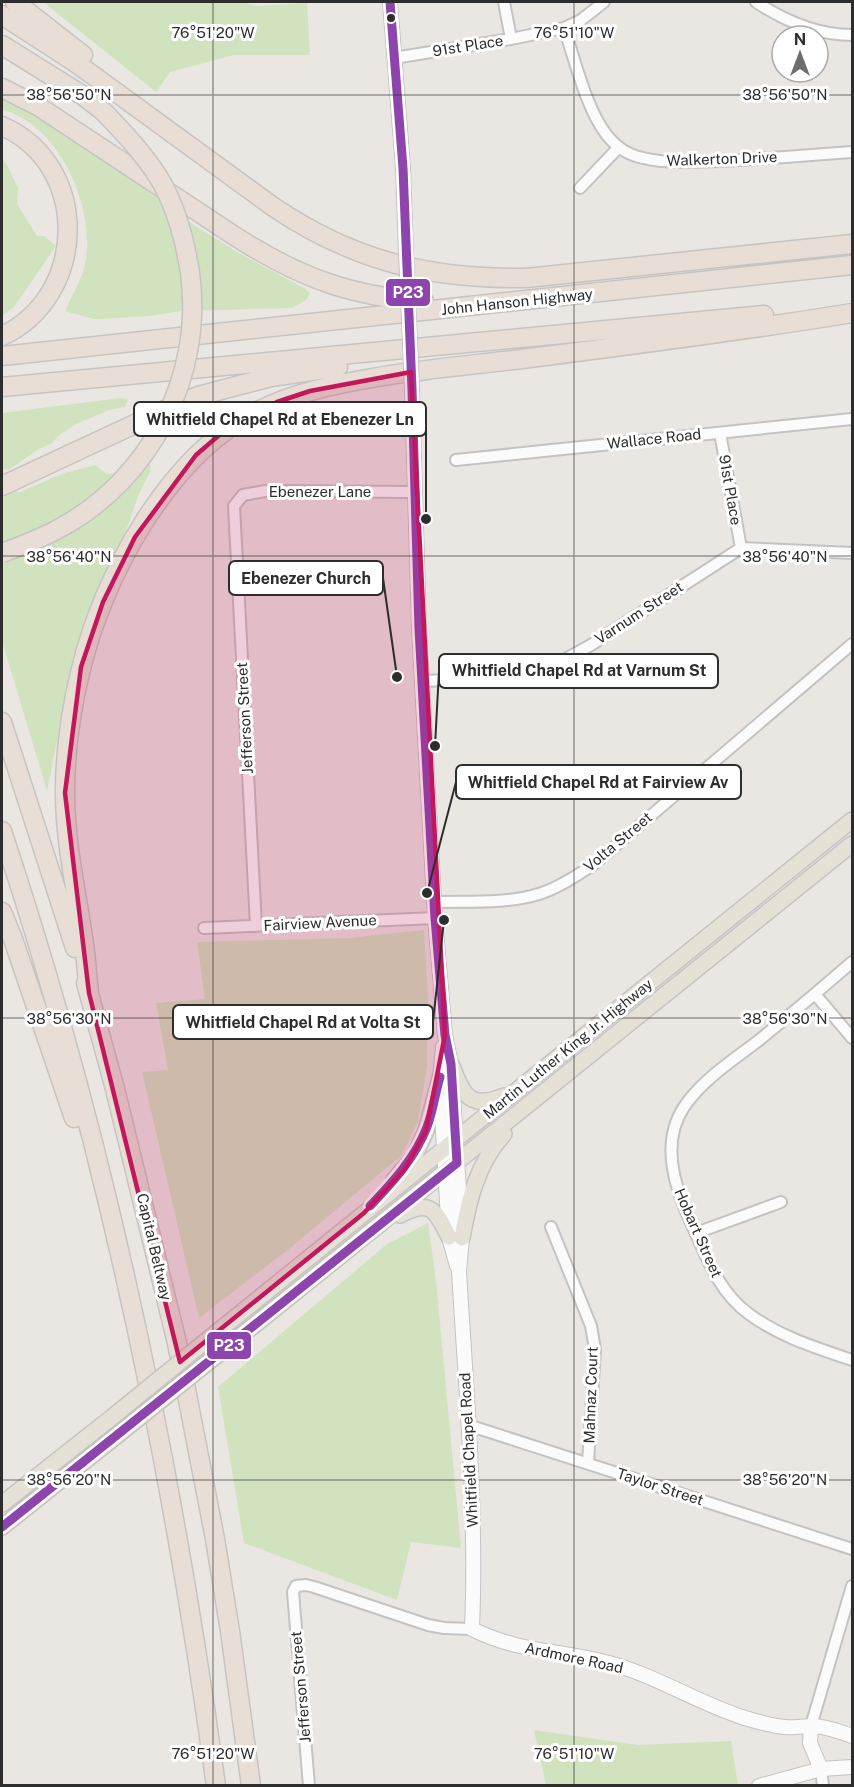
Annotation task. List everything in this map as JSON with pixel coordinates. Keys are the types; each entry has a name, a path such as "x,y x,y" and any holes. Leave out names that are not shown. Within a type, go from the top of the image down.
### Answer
{"highway":[{"path":"15,2 135,96 233,178"},
{"path":"2,15 76,63 300,225 327,239 381,260 454,276 526,278 852,242"},
{"path":"2,45 82,95 104,112 130,140 160,180 172,206 181,230 192,285 192,311 184,373 165,422 149,448 129,474 86,512 61,528 2,553"},
{"path":"2,88 38,106 263,254 311,278 362,294 422,301 455,302 591,294"},
{"path":"2,126 25,140 51,170 67,208 69,228 67,251 52,290 37,312 23,324 2,336"},
{"name":"John Hanson Highway","path":"2,356 852,265"},
{"path":"2,387 852,306"},
{"path":"89,993 66,824 66,762 81,667 103,602 119,567 156,504 174,479 196,455 224,431 252,414 277,402 348,382 667,341 852,313"},
{"path":"7,484 167,409 198,396 230,387 271,377 530,338"},
{"name":"Capital Beltway","path":"2,722 89,993 129,1144 179,1354 217,1551 251,1785"},
{"path":"2,831 41,954 69,1054 123,1268 164,1465 216,1785"},
{"path":"2,912 45,1032 123,1268"}],"main road":[{"name":"Martin Luther King Jr. Highway","path":"2,1504 852,820"},
{"name":"Martin Luther King Jr. Highway","path":"2,1527 852,844"},
{"path":"451,1064 462,1090 467,1096 476,1100 494,1100 515,1091"},
{"path":"364,1213 414,1157 426,1131 440,1078"},
{"path":"456,1237 484,1160 494,1145 536,1099"},
{"path":"374,1230 417,1207 432,1210 456,1237"}],"street":[{"name":"Whitfield Chapel Road","path":"390,2 403,168 422,681 435,918 445,1035 451,1064 451,1168 473,1515 472,1629"},
{"path":"504,2 511,39"},
{"name":"91st Place","path":"394,58 564,28 581,20 604,2"},
{"path":"756,2 809,29 852,35"},
{"name":"Walkerton Drive","path":"564,28 596,116 607,135 619,147 642,158 675,162 852,152"},
{"path":"580,188 619,147"},
{"name":"Wallace Road","path":"456,460 852,419"},
{"name":"91st Place","path":"720,433 741,548"},
{"name":"Ebenezer Lane","path":"233,509 243,495 265,491 414,492"},
{"name":"Jefferson Street","path":"233,509 256,926"},
{"path":"741,548 852,553"},
{"name":"Varnum Street","path":"422,681 508,678 553,666 591,645 741,548"},
{"name":"Volta Street","path":"435,902 526,897 552,889 579,874 593,865 852,644"},
{"name":"Fairview Avenue","path":"204,928 435,918"},
{"name":"Hobart Street","path":"852,962 705,1084 690,1100 678,1119 672,1148 673,1171 683,1205 711,1269 729,1296 749,1314 789,1338 852,1360"},
{"path":"815,994 852,1038"},
{"name":"Whitfield Chapel Road","path":"445,1035 440,1078 450,1145"},
{"path":"696,1233 781,1202"},
{"name":"Mahnaz Court","path":"551,1227 591,1326 595,1349 588,1463"},
{"name":"Taylor Street","path":"468,1425 852,1549"},
{"name":"Ardmore Road","path":"294,1588 302,1585 314,1587 428,1625 472,1629 512,1645 618,1665 641,1673 719,1709 748,1719 784,1727 827,1728 852,1736"},
{"path":"823,1785 821,1769 810,1743 811,1726 852,1586"},
{"name":"Jefferson Street","path":"294,1588 309,1785"},
{"path":"759,1785 821,1769 852,1767"}],"highlighted area":[{"path":"411,372 445,1035 426,1131 405,1169 364,1213 180,1362 89,993 65,793 81,667 103,602 135,537 196,455 224,431 277,402 310,391"}],"green space":[{"path":"43,2 243,2 256,6 307,3 310,55 234,55 170,72 156,92"},
{"path":"2,97 40,115 78,139 194,225 237,252 304,288 310,293 306,300 292,308 181,311 150,316 101,319 65,311 85,264 87,242 85,219 79,195 56,150 41,132 22,118 2,110"},
{"path":"2,157 18,188 17,204 37,236 44,236 56,246 14,307 2,316"},
{"path":"121,398 128,400 125,407 109,410 76,424 57,437 53,443 37,450 10,469 3,470 4,478 13,491 20,492 64,473 95,465 107,474 122,472 136,463 151,465 120,548 107,574 68,684 47,791 2,641 2,413"},
{"path":"424,930 428,994 427,1067 418,1121 402,1155 285,1252 199,1318 142,1072 168,1070 156,1003 205,999 197,942 349,938"},
{"path":"428,1223 436,1280 461,1548 411,1542 397,1600 244,1543 218,1387 387,1244"},
{"path":"534,1730 637,1745 731,1741 738,1785 546,1785"}],"transit line":[{"name":"P23","path":"2,1527 457,1163 451,1064 445,1035 435,918 419,628 403,168 390,2"},
{"name":"P23","path":"370,1206 395,1179 422,1138 429,1121 440,1077"}],"place":[{"name":"Whitfield Chapel Rd at Ebenezer Ln","path":"426,519"},
{"name":"Ebenezer Church","path":"397,677"},
{"name":"Whitfield Chapel Rd at Varnum St","path":"435,746"},
{"name":"Whitfield Chapel Rd at Fairview Av","path":"427,893"},
{"name":"Whitfield Chapel Rd at Volta St","path":"444,920"}]}
